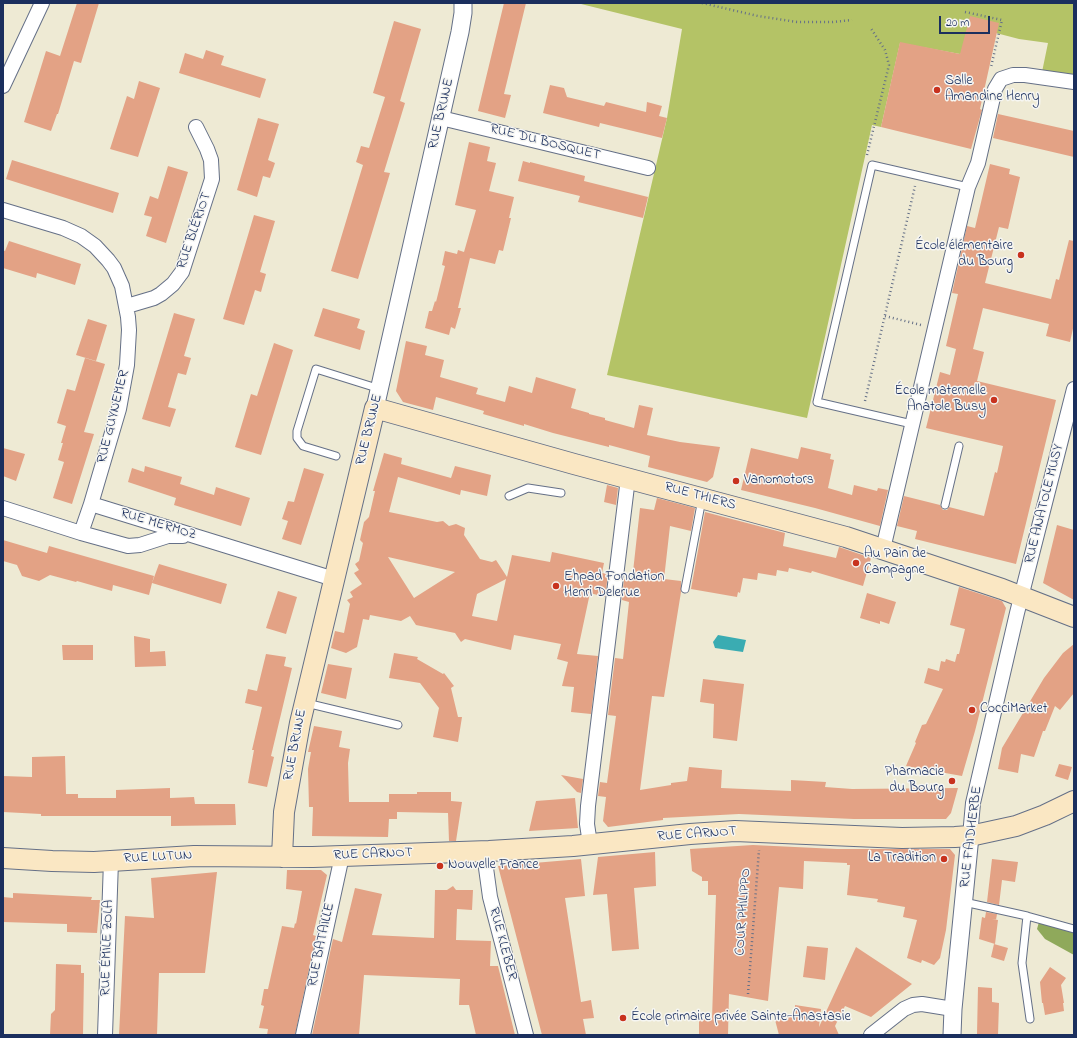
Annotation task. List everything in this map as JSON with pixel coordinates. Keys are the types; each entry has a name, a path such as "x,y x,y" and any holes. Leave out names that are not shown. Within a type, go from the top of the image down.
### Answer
{"main road":[{"name":"RUE THIERS","path":"378,399 628,478 839,535 1021,596 1074,617"},
{"name":"RUE BRUNE","path":"282,857 285,807 304,703 378,399"},
{"name":"RUE CARNOT","path":"313,857 489,851 590,844 706,832 760,831 902,838 970,836 1005,829 1027,822 1055,811 1074,801"},
{"name":"RUE LUTUN","path":"3,858 52,861 112,861 194,856 313,857"}],"street":[{"path":"3,86 42,3"},
{"name":"RUE BRUNE","path":"378,399 460,32 463,3"},
{"path":"883,549 894,513 912,424 968,187 978,163 995,89 1002,78 1009,75 1018,74 1074,82"},
{"name":"RUE DU BOSQUET","path":"441,118 648,168"},
{"name":"RUE BLÉRIOT","path":"127,306 154,298 161,294 173,284 182,272 212,179 211,160 196,127"},
{"name":"RUE GUYNEMER","path":"3,210 73,232 81,236 103,253 114,268 122,286 127,306 129,330 124,388 91,504"},
{"name":"RUE ANATOLE MUSY","path":"1021,596 1074,389"},
{"path":"590,844 587,824 588,806 628,478"},
{"path":"81,533 91,504"},
{"name":"RUE MERMOZ","path":"91,504 334,579"},
{"path":"3,508 121,545 133,546 168,536 196,537"},
{"name":"RUE FAIDHERBE","path":"952,1035 953,1008 973,803 1021,596"},
{"name":"RUE KLEBER","path":"489,851 487,874 492,906 526,1035"},
{"name":"RUE BATAILLE","path":"303,1035 342,856"},
{"name":"RUE ÉMILE ZOLA","path":"105,1035 112,861"},
{"path":"871,1035 904,1009 913,1005 922,1004 953,1008"}],"lane":[{"path":"912,424 817,402 872,165 968,187"},
{"path":"336,456 303,446 297,438 297,431 316,369 378,399"},
{"path":"945,505 959,446"},
{"path":"509,496 528,488 561,493"},
{"path":"685,589 702,498"},
{"path":"304,703 398,725"},
{"path":"964,902 1028,916 1074,929"},
{"path":"1028,916 1022,963 1030,1019"}],"path":[{"path":"702,3 758,16 797,22 833,22 852,20"},
{"path":"870,27 885,50 889,65 866,161 872,165"},
{"path":"862,412 917,176"},
{"path":"884,316 934,328"},
{"name":"COUR PHILIPPO","path":"748,994 760,831"}],"green space":[{"path":"577,3 1074,3 1074,77 1042,72 1048,43 1019,39 996,33 960,54 900,43 881,127 872,125 807,418 607,375 667,118 682,29"},
{"path":"1039,922 1074,932 1074,955 1045,939 1037,929"}],"water":[{"path":"718,635 746,640 743,652 715,648 713,642"}],"building":[{"path":"77,3 99,3 81,63 74,61 58,114 51,131 24,122 46,51 60,56"},
{"path":"504,3 526,3 504,94 511,95 505,118 478,111"},
{"name":"Salle Amandine Henry","path":"970,16 999,23 980,109 982,110 971,149 881,127 900,42 960,54"},
{"path":"394,21 421,29 400,101 405,103 384,172 390,173 358,279 331,271 363,165 356,162 361,146 369,148 385,97 373,93"},
{"path":"206,50 224,56 221,65 266,79 260,98 179,73 185,53 203,59"},
{"path":"139,81 160,88 138,157 110,149 127,96 134,99"},
{"path":"550,85 564,88 567,97 604,106 606,102 646,112 647,102 662,106 659,116 667,118 662,138 600,123 599,127 543,113"},
{"path":"998,114 1074,131 1074,157 993,138"},
{"path":"258,118 279,124 268,160 275,163 270,178 263,176 257,197 237,190"},
{"path":"469,142 490,147 487,161 496,163 489,191 514,197 509,218 511,218 503,251 499,250 495,264 470,258 458,308 461,308 455,329 451,327 449,335 425,328 429,311 432,311 435,301 436,302 445,266 442,265 445,251 457,254 458,250 464,252 476,210 455,205"},
{"path":"12,160 119,193 113,213 6,179"},
{"path":"523,161 585,176 584,181 648,197 643,218 578,202 580,196 518,181"},
{"path":"990,164 1010,169 1009,174 1020,177 1008,229 999,227 985,283 1051,299 1056,279 1059,280 1069,240 1074,241 1074,324 1070,342 1046,336 1049,324 983,308 973,349 984,352 977,381 1056,400 1016,564 915,539 917,531 897,526 904,496 940,505 943,510 947,510 949,507 984,516 995,472 997,473 1003,446 926,428 940,372 950,375 956,349 946,346 958,294 952,293 967,226 975,228"},
{"path":"168,166 188,172 166,243 146,236 152,217 144,215 150,196 158,199"},
{"path":"254,215 275,221 260,272 266,274 261,292 255,290 244,325 223,319"},
{"path":"9,241 81,264 75,285 37,273 36,278 3,268 3,250 5,251"},
{"path":"323,308 360,319 357,328 365,331 360,350 314,336"},
{"path":"174,313 195,319 184,356 191,358 186,375 178,373 168,407 176,409 170,427 142,419"},
{"path":"88,319 107,325 96,361 76,355"},
{"path":"406,341 427,346 425,355 444,360 440,377 478,388 476,394 505,402 509,386 532,393 536,377 576,389 571,408 634,428 639,405 653,408 647,435 680,442 720,447 713,477 707,482 648,467 650,456 609,445 609,447 553,433 524,424 524,426 483,414 484,411 436,397 433,410 403,402 396,391"},
{"path":"274,343 293,350 261,455 235,447 251,394 257,396"},
{"path":"85,358 105,364 84,432 94,434 72,504 53,498 64,462 58,460 66,426 57,423 67,389 75,391"},
{"path":"801,447 831,454 830,459 834,460 828,488 852,495 854,485 877,491 878,488 888,490 880,526 741,490 751,448 798,459"},
{"path":"3,448 25,454 16,481 3,476"},
{"name":"Ehpad Fondation Henri Delerue","path":"384,453 402,458 401,464 451,478 455,466 491,475 487,496 461,490 460,495 398,477 389,512 437,522 443,521 449,526 456,524 465,528 464,535 480,559 492,562 496,560 507,577 512,555 550,562 552,552 604,563 602,573 608,574 605,597 590,593 577,654 598,656 591,714 571,712 574,687 562,686 568,662 557,659 561,644 514,635 511,650 465,639 461,642 455,633 416,625 410,616 401,621 370,615 369,620 363,619 357,647 346,653 331,648 335,631 344,633 350,604 347,600 353,597 350,592 362,584 354,573 359,570 355,564 359,561 363,543 360,540 364,522 369,517 375,491 373,491","holes":["388,557 455,572 414,598","506,579 497,621 472,616 477,594"]},
{"path":"145,466 182,477 180,484 214,495 216,487 250,498 241,526 174,505 176,498 128,482 132,468 144,472"},
{"path":"304,468 324,474 301,545 282,539 288,521 282,519 288,501 294,502"},
{"path":"607,485 618,488 616,505 604,502"},
{"path":"657,498 695,508 691,531 670,526 664,579 681,581 681,592 664,697 652,696 640,790 687,781 689,767 722,770 721,788 791,791 791,780 826,782 825,787 852,789 958,788 951,813 946,819 854,819 739,814 663,818 663,820 608,827 603,821 606,797 598,796 600,782 607,783 616,716 608,715 615,658 623,659 629,602 622,600 624,579 632,581 640,508 654,510"},
{"path":"705,512 785,533 783,546 836,558 839,547 871,558 863,586 812,571 811,573 789,568 788,572 777,570 776,576 758,573 757,580 743,578 740,593 738,592 737,597 691,589"},
{"path":"1057,525 1074,530 1074,600 1043,583"},
{"path":"3,540 47,553 49,546 154,576 149,595 113,585 112,591 50,575 39,581 22,576 17,565 3,561"},
{"path":"159,564 227,584 221,604 152,583"},
{"path":"959,587 1002,601 1006,608 962,776 906,766 922,725 926,724 943,689 924,683 928,668 939,671 941,661 945,662 946,659 955,662 957,654 959,654 965,629 950,625"},
{"path":"278,591 297,597 286,634 266,628"},
{"path":"867,593 896,602 889,624 880,621 880,624 860,618"},
{"path":"134,636 150,639 150,652 165,651 166,666 135,667"},
{"path":"1074,644 1074,693 1060,710 1055,706 1045,731 1043,731 1034,757 1021,754 1018,773 998,769 1002,748 1044,678 1063,653"},
{"path":"62,645 93,645 93,660 63,660"},
{"path":"394,653 418,657 417,659 443,674 444,673 454,686 451,688 458,717 462,717 458,742 433,737 439,708 420,683 389,678"},
{"path":"266,654 286,657 284,666 292,668 271,756 274,757 267,787 248,783 254,750 252,750 262,707 245,703 248,689 257,691"},
{"path":"328,664 352,668 346,699 321,693"},
{"path":"703,679 744,684 737,741 713,738 714,704 700,702"},
{"path":"314,726 342,731 339,747 350,749 348,763 349,802 389,802 389,794 451,792 451,801 462,802 456,841 449,841 448,813 397,812 397,819 389,819 388,837 312,836 313,807 309,807 308,769 311,752 308,752"},
{"path":"65,756 66,794 78,794 78,798 116,798 116,790 170,788 170,798 194,797 195,804 235,804 236,825 171,826 171,816 41,816 41,814 3,812 3,776 32,777 32,757"},
{"path":"1059,764 1072,767 1068,780 1055,776"},
{"path":"561,775 583,779 581,793 577,792"},
{"path":"575,798 578,828 529,831 536,801"},
{"path":"753,845 837,849 950,849 955,855 946,930 940,958 934,965 922,960 921,963 907,958 917,920 903,917 905,907 877,902 878,899 847,895 850,865 847,865 847,863 804,861 803,889 779,887 768,1001 729,994 728,1035 699,1035 699,1019 712,1019 716,895 708,895 708,881 702,881 702,877 692,871 690,849"},
{"path":"655,852 656,886 634,888 639,949 612,951 607,894 593,895 598,857"},
{"path":"581,859 585,896 565,898 581,1002 591,1000 594,1018 583,1019 586,1035 542,1035 498,866"},
{"path":"992,859 1018,862 1015,882 1002,880 999,905 987,902"},
{"path":"287,870 321,870 327,875 313,935 316,936 295,1035 267,1035 268,1029 259,1028 264,1006 261,1005 264,989 268,989 282,926 294,928 295,923 296,924 302,891 286,889"},
{"path":"217,872 205,973 159,973 157,1035 119,1035 125,916 154,918 151,878"},
{"path":"453,886 456,890 473,890 472,910 457,909 456,940 491,941 490,966 498,966 515,1035 476,1035 469,1005 459,1005 460,979 364,975 359,1035 312,1035 333,939 342,942 355,888 382,894 372,935 434,938 435,890 447,890"},
{"path":"13,893 92,897 91,900 100,900 97,933 67,932 67,924 3,922 3,897 13,898"},
{"path":"986,912 997,914 996,920 998,920 995,944 979,939 982,917 985,918"},
{"path":"994,944 1008,948 1004,961 991,957"},
{"path":"807,946 828,948 825,980 803,977"},
{"path":"856,947 912,984 871,1017 845,1006 835,1026 839,1035 779,1035 774,1016 795,1016 795,1005 821,1009 819,1027"},
{"path":"56,964 81,965 81,973 84,973 83,1035 50,1035 51,1014 55,1010"},
{"path":"1050,967 1066,978 1061,985 1064,1011 1045,1015 1040,982"},
{"path":"978,987 992,988 992,1002 999,1003 998,1035 977,1034"}],"place":[{"name":"Salle Amandine Henry","path":"937,90"},
{"name":"École élémentaire du Bourg","path":"1021,255"},
{"name":"École maternelle Anatole Busy","path":"994,400"},
{"name":"Vanomotors","path":"736,481"},
{"name":"Au Pain de Campagne","path":"856,563"},
{"name":"Ehpad Fondation Henri Delerue","path":"556,586"},
{"name":"CocciMarket","path":"972,710"},
{"name":"Pharmacie du Bourg","path":"952,781"},
{"name":"La Tradition","path":"944,859"},
{"name":"Nouvelle France","path":"440,866"},
{"name":"École primaire privée Sainte-Anastasie","path":"623,1018"}]}
